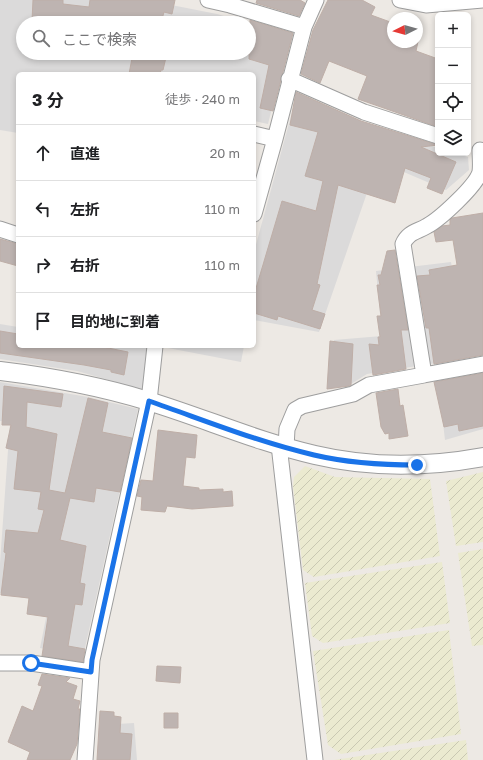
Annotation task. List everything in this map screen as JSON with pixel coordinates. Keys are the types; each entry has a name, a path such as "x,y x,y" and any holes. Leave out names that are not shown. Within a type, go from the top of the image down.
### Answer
{"street":[{"path":"208,0 230,4 304,27"},
{"path":"256,207 304,27 316,0"},
{"path":"400,0 426,5 483,0"},
{"path":"289,79 364,112 435,135"},
{"path":"256,134 275,139"},
{"path":"424,375 403,244 406,238 414,231 426,227 438,219 466,192 480,172 477,148"},
{"path":"0,229 16,234"},
{"path":"85,760 92,660 149,401 155,348"},
{"path":"315,760 283,446 287,429 295,410 302,406 353,394 369,385 483,364"},
{"path":"0,371 77,382 149,401 283,446 344,461 392,465 441,463 483,457"},
{"path":"0,663 31,663 91,672"}],"shaded area":[{"path":"0,0 146,0 224,16 16,16 16,60 256,60 256,25 290,35 268,124 256,121 256,72 16,72 16,133 0,130"},
{"path":"297,94 356,121 435,147 435,156 468,157 469,170 446,190 378,161 319,332 256,320 256,245"},
{"path":"451,262 471,376 483,374 483,429 445,440 436,363 367,374 351,384 329,389 334,340 382,336 376,271"},
{"path":"0,324 16,327 16,348 147,348 144,390 77,371 0,359"},
{"path":"168,348 244,348 241,362"},
{"path":"0,382 88,397 138,409 83,657 40,648 49,603 0,593 0,563 10,422 0,421"},
{"path":"134,723 137,760 98,760 101,725"}],"green space":[{"path":"305,466 335,477 430,479 440,556 314,577 303,570 293,486 294,477"},
{"path":"483,472 483,542 456,546 446,481"},
{"path":"483,549 483,645 472,646 458,553"},
{"path":"442,562 450,623 323,643 312,636 305,583"},
{"path":"449,630 461,734 341,754 328,745 313,651"},
{"path":"466,740 468,760 334,760"}],"building":[{"path":"33,0 63,0 63,4 89,7 90,0 175,0 172,14 164,12 163,16 32,16"},
{"path":"257,0 300,0 305,3 299,16 256,3"},
{"path":"328,0 362,0 375,7 371,15 387,21 387,48 417,48 416,51 435,58 435,126 358,99 367,76 329,61 320,83 301,74 313,30"},
{"path":"256,22 293,33 273,111 260,108 269,65 252,60 256,60"},
{"path":"132,60 165,60 163,70 161,70 160,72 129,72"},
{"path":"296,92 361,121 435,144 435,145 421,147 435,153 435,156 442,156 456,162 442,194 427,188 431,178 405,168 395,203 338,185 317,284 320,285 312,310 325,314 320,329 278,316 277,320 256,314 256,288 282,201 316,211 323,181 305,176 318,132 290,125"},
{"path":"483,213 483,355 434,364 429,328 426,328 417,276 430,275 429,270 457,265 453,240 436,242 434,232 442,226 450,225 450,220 452,218"},
{"path":"0,239 16,243 16,265 0,261"},
{"path":"395,250 408,330 401,330 406,369 373,375 369,344 379,345 378,337 380,337 377,316 381,316 377,285 380,285 378,275 381,275 387,251"},
{"path":"0,331 16,334 16,348 108,348 128,352 124,375 111,372 111,370 84,365 0,353"},
{"path":"330,341 353,344 351,385 349,386 327,389"},
{"path":"483,373 483,426 459,431 458,424 444,427 434,382"},
{"path":"4,386 63,394 61,407 27,402 26,427 57,434 49,490 65,493 88,398 108,403 102,432 132,438 120,492 96,488 94,502 70,498 60,540 86,546 80,583 85,584 82,605 75,604 68,646 85,649 83,662 42,656 48,617 27,614 29,598 1,595 6,553 4,552 6,530 38,533 44,510 38,509 41,492 14,489 18,451 6,448 11,425 2,425"},
{"path":"398,389 400,406 403,405 408,436 389,439 389,433 385,434 381,427 376,393"},
{"path":"158,430 197,435 195,458 186,457 183,486 199,488 199,490 223,489 223,492 232,491 233,506 192,509 167,506 165,512 141,510 142,497 137,496 141,480 153,481"},
{"path":"157,666 181,667 180,683 156,681"},
{"path":"42,674 70,678 66,682 77,686 73,699 80,701 78,709 80,709 77,744 70,760 27,760 30,752 8,742 22,706 33,711 42,686 38,685"},
{"path":"100,711 114,712 114,716 121,717 120,733 132,734 130,760 97,760"},
{"path":"164,713 178,713 178,728 164,728"}],"route":[{"path":"31,663 91,672 92,660 149,401 315,456 344,461 392,465 417,465"}]}
